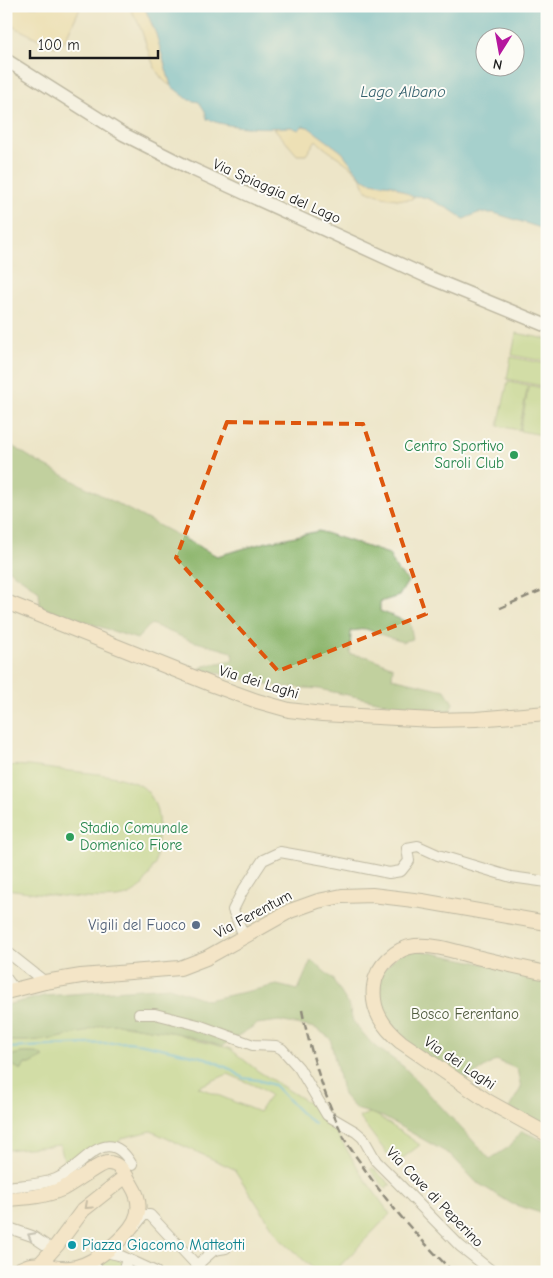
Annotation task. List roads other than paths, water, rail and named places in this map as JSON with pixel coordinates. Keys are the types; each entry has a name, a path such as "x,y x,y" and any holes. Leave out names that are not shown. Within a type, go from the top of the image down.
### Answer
{"main road":[{"name":"Via dei Laghi","path":"6,602 213,685 253,700 289,710 322,714 433,720 547,714"},
{"name":"Via Ferentum","path":"9,986 81,976 180,968 206,958 280,915 297,908 330,899 359,895 422,900 547,923"},
{"name":"Via dei Laghi","path":"547,973 442,948 417,946 403,949 383,965 376,978 374,991 374,1005 379,1016 389,1032 401,1042 482,1098 547,1134"},
{"path":"6,1199 52,1193 73,1183 105,1163 129,1170"},
{"path":"42,1268 82,1210 129,1170"},
{"path":"13,1272 32,1264 42,1268 63,1269 95,1267 110,1253 136,1221 138,1215 137,1197 129,1170"}],"street":[{"name":"Via Spiaggia del Lago","path":"6,60 128,137 184,166 428,277 547,326"},
{"path":"244,936 233,910 242,892 263,860 280,852 389,873 401,871 409,861 407,848 418,846 511,877 547,882"},
{"path":"6,951 44,982"},
{"name":"Via Cave di Peperino","path":"139,1014 155,1014 198,1025 253,1045 276,1046 282,1049 299,1068 327,1115 356,1132 362,1138 376,1161 460,1246 493,1272"},
{"path":"6,1187 56,1179 71,1170 94,1149 104,1147 113,1147 128,1158 129,1170"},
{"path":"156,1272 110,1253 142,1217 147,1214 159,1224 200,1268 214,1250 226,1248"},
{"path":"6,1227 32,1236 54,1250"},
{"path":"123,1272 127,1259"}],"water":[{"name":"Lago Albano","path":"144,6 547,6 547,230 494,213 478,213 464,219 429,199 419,196 413,197 393,185 370,182 362,178 342,152 308,127 302,126 299,130 291,127 270,128 226,125 207,119 205,111 199,102 189,100 171,86 156,34"}],"waterway":[{"path":"6,1048 128,1042 206,1058 232,1070 243,1078 274,1085 301,1113 315,1124"}],"railway":[{"path":"500,608 547,588"},
{"path":"302,1010 319,1076 345,1140 392,1206 453,1272"}],"place":[{"name":"Centro Sportivo Saroli Club","path":"514,455"},
{"name":"Stadio Comunale Domenico Fiore","path":"70,837"},
{"name":"Vigili del Fuoco","path":"196,925"},
{"name":"Piazza Giacomo Matteotti","path":"72,1245"}],"park label":[{"name":"Bosco Ferentano","path":"465,1014"}]}
